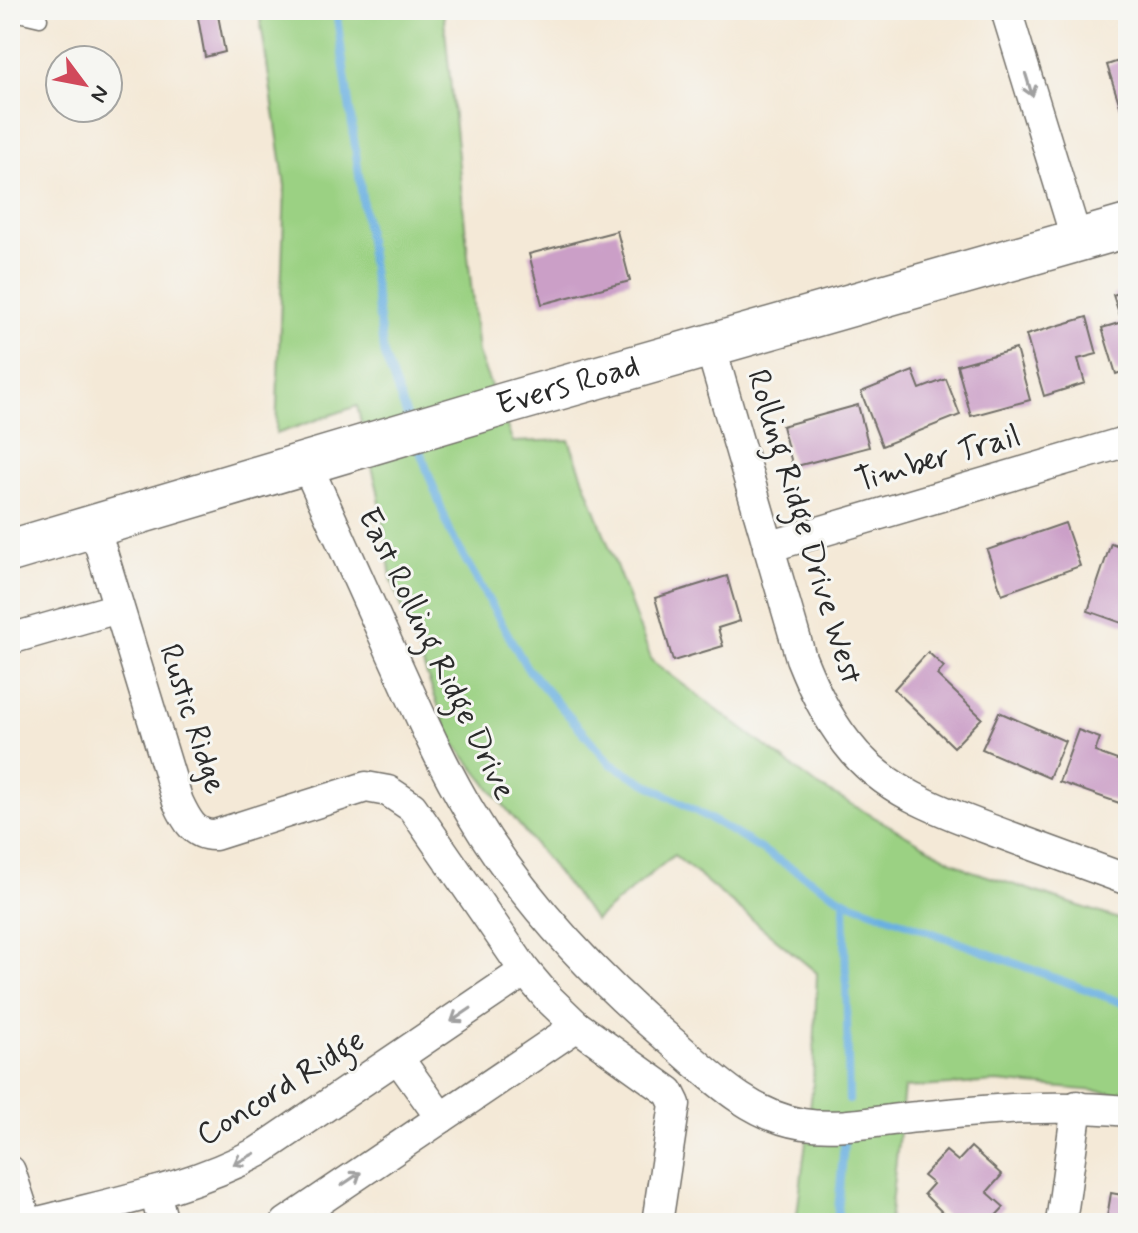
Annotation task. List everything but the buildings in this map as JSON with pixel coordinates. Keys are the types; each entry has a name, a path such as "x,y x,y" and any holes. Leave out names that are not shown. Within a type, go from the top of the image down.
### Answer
{"main road":[{"name":"Evers Road","path":"10,551 508,403 1128,226"}],"street":[{"path":"1006,10 1077,241"},
{"name":"Rolling Ridge Drive West","path":"710,345 801,658 819,703 847,744 864,762 903,792 940,811 1128,880"},
{"name":"Timber Trail","path":"768,547 1128,441"},
{"name":"East Rolling Ridge Drive","path":"306,463 429,736 470,813 519,886 590,966 639,1014 728,1090 762,1111 806,1125 837,1125 1010,1107 1077,1106 1128,1111"},
{"name":"Rustic Ridge","path":"94,526 178,802 196,831 206,836 215,835 366,787 388,791 412,807 525,971"},
{"path":"10,639 118,608"},
{"path":"548,998 590,966"},
{"path":"525,971 577,1026 669,1092 675,1104 657,1223"},
{"name":"Concord Ridge","path":"35,1223 192,1182 258,1152 525,971"},
{"path":"286,1223 577,1026"},
{"name":"Concord Ridge","path":"398,1058 441,1118"},
{"path":"1061,1223 1077,1106"},
{"path":"10,1171 27,1223"},
{"path":"155,1192 163,1223"}],"lane":[{"path":"10,12 40,19"}],"green space":[{"path":"259,10 443,10 478,353 513,442 569,440 652,661 817,785 969,870 1128,922 1128,1094 997,1082 904,1088 889,1223 796,1223 813,1083 817,973 674,855 595,920 450,738 391,577 378,491 357,406 276,434 285,186"}],"waterway":[{"path":"336,10 384,355 408,419"},
{"path":"417,443 451,534 527,668 611,764 721,825 844,900 1128,1005"},
{"path":"844,900 849,1100"},
{"path":"837,1223 844,1143"}]}
